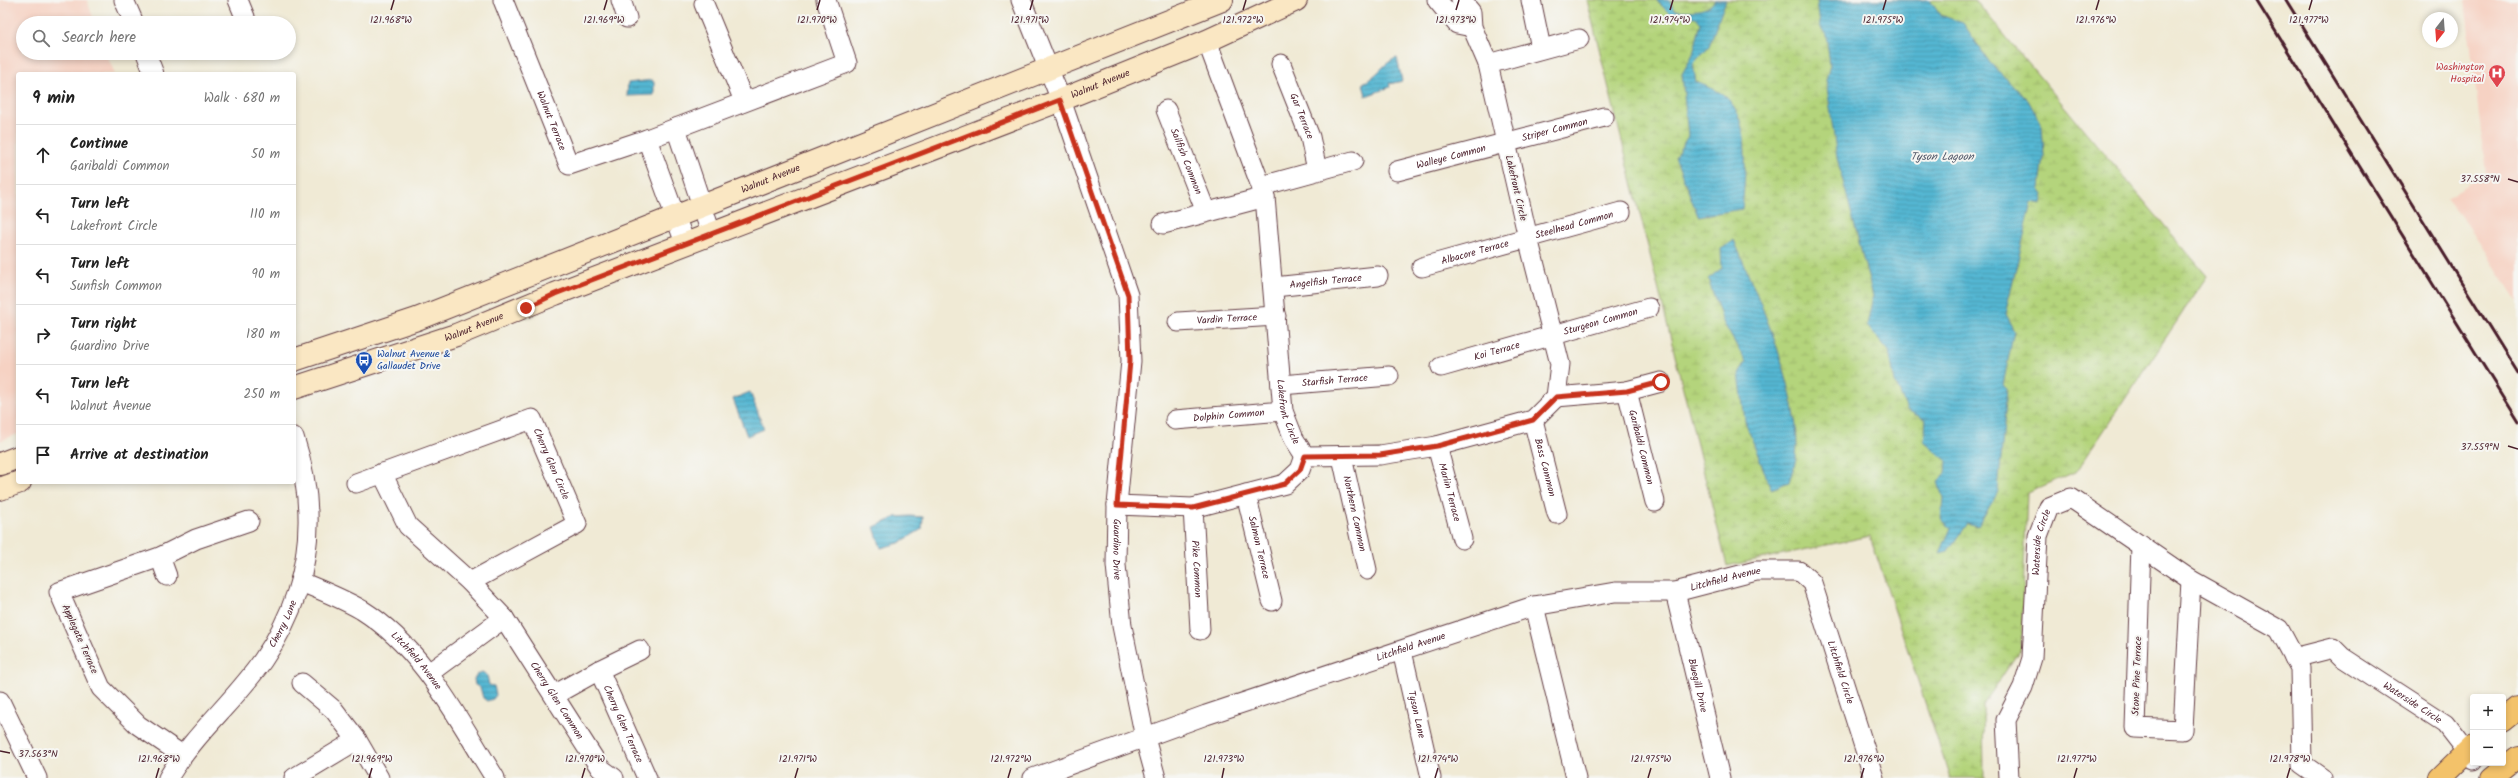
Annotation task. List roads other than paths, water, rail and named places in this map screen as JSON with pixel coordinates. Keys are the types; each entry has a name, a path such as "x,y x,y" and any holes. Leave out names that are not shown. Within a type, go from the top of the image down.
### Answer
{"main road":[{"name":"Walnut Avenue","path":"296,359 417,319 1049,70 1222,0"},
{"name":"Walnut Avenue","path":"296,387 456,335 711,233 1060,100 1207,41 1296,0"},
{"path":"0,464 16,459"},
{"path":"0,489 16,483"},
{"path":"2506,718 2518,708"},
{"path":"2440,778 2470,756"},
{"path":"2492,778 2518,757"}],"street":[{"path":"124,0 131,16"},
{"name":"Walnut Terrace","path":"503,0 569,165 647,139 847,63 826,0"},
{"path":"621,0 627,18"},
{"name":"Guardino Drive","path":"1022,0 1060,100 1128,295 1130,369 1117,505 1116,565 1119,605 1145,738 1156,778"},
{"path":"1437,0 1457,24 1472,27"},
{"name":"Lakefront Circle","path":"1207,41 1263,191 1274,287 1283,411 1294,439 1305,456 1342,457 1380,455 1437,446 1533,420 1556,397 1560,364 1528,238 1488,64 1472,27 1471,12 1460,0"},
{"path":"1531,0 1541,48"},
{"path":"704,4 744,101"},
{"path":"1488,64 1541,48 1579,39"},
{"path":"149,60 153,72"},
{"name":"Gar Terrace","path":"1281,64 1310,137 1317,170"},
{"name":"Sailfish Common","path":"1166,110 1206,212"},
{"name":"Striper Common","path":"1506,142 1604,117"},
{"path":"676,128 711,233"},
{"path":"647,139 685,244"},
{"name":"Walleye Common","path":"1397,171 1506,142"},
{"path":"1163,224 1206,212 1317,170 1353,161"},
{"name":"Steelhead Common","path":"1528,238 1621,212"},
{"name":"Albacore Terrace","path":"1422,267 1528,238"},
{"name":"Angelfish Terrace","path":"1274,287 1378,276"},
{"name":"Sturgeon Common","path":"1552,335 1649,308"},
{"name":"Vardin Terrace","path":"1178,322 1276,316"},
{"name":"Koi Terrace","path":"1441,367 1552,335"},
{"name":"Starfish Terrace","path":"1281,385 1389,376"},
{"path":"1556,397 1627,391 1661,382"},
{"name":"Garibaldi Common","path":"1627,391 1655,502"},
{"name":"Dolphin Common","path":"1175,420 1283,411"},
{"name":"Cherry Glen Circle","path":"356,482 532,419 577,524 470,582"},
{"name":"Bass Common","path":"1533,420 1557,514"},
{"name":"Cherry Lane","path":"168,778 182,755 263,660 292,608 301,582 309,525 309,504 306,481 296,444"},
{"name":"Marlin Terrace","path":"1437,446 1462,539"},
{"path":"1117,505 1193,508 1285,484 1300,470 1305,456"},
{"name":"Northern Common","path":"1342,457 1367,570"},
{"name":"Cherry Glen Common","path":"382,473 408,526 470,582 504,618 600,768 614,778"},
{"name":"Salmon Terrace","path":"1246,494 1272,601"},
{"name":"Waterside Circle","path":"2009,778 2006,720 2023,686 2032,658 2038,536 2049,507 2071,498 2191,580 2279,630 2297,663 2302,764 2322,778"},
{"name":"Pike Common","path":"1193,508 1200,630"},
{"name":"Applegate Terrace","path":"182,755 138,725 101,688 59,592 160,557 196,539 249,521"},
{"name":"Stone Pine Terrace","path":"2141,545 2135,728 2183,730 2191,580"},
{"path":"160,557 167,576"},
{"name":"Litchfield Avenue","path":"1033,778 1145,738 1534,606 1615,592 1675,592 1756,571 1799,571"},
{"name":"Litchfield Circle","path":"1799,571 1812,583 1874,778"},
{"name":"Litchfield Avenue","path":"301,582 362,610 392,633 429,674 495,778"},
{"name":"Bluegill Drive","path":"1675,592 1720,778"},
{"path":"1534,606 1576,778"},
{"path":"429,674 504,618"},
{"path":"554,695 598,670 640,650"},
{"name":"Tyson Lane","path":"1402,651 1431,778"},
{"name":"Waterside Circle","path":"2297,663 2337,652 2444,724 2470,753"},
{"name":"Cherry Glen Terrace","path":"598,670 647,778"},
{"path":"302,683 334,710 357,740 379,778"},
{"path":"0,701 37,778"},
{"path":"294,778 357,740"},
{"name":"Waterside Circle","path":"2479,766 2487,778"}],"water":[{"path":"1656,0 1669,0 1675,10 1692,11 1703,9 1712,4 1715,0 1726,0 1709,46 1693,64 1696,82 1716,90 1726,97 1734,107 1740,120 1745,150 1742,209 1698,216 1675,157 1688,136 1682,74 1693,54 1701,23 1696,17 1672,16"},
{"name":"Tyson Lagoon","path":"1817,0 1930,0 1940,15 1963,23 1990,63 2028,100 2042,126 2044,155 2040,188 2044,194 2042,204 2032,202 2005,314 2014,331 2003,385 2007,389 1998,492 1978,526 1967,523 1948,551 1940,553 1951,528 1941,519 1943,498 1938,482 1946,474 1947,461 1924,441 1926,420 1907,410 1895,382 1889,351 1867,325 1873,296 1837,158 1826,80 1830,65 1826,35 1820,26"},
{"path":"1397,58 1402,81 1389,84 1390,87 1366,96 1363,83 1368,81 1388,62"},
{"path":"652,80 654,82 654,95 627,96 628,83"},
{"path":"1734,240 1777,348 1793,406 1797,433 1795,464 1789,482 1771,489 1745,421 1739,373 1746,362 1723,322 1708,279 1722,268 1721,249"},
{"path":"750,392 764,429 747,436 733,399"},
{"path":"896,517 923,517 922,529 899,543 881,548 874,527"},
{"path":"482,672 487,675 489,685 494,686 496,695 493,699 487,701 483,698 480,687 475,685 474,679 476,675"}],"railway":[{"path":"2256,0 2518,421"},
{"path":"2286,0 2518,373"}],"place":[{"name":"Washington Hospital","path":"2497,88"},
{"name":"Walnut Avenue & Gallaudet Drive","path":"364,375"}]}
